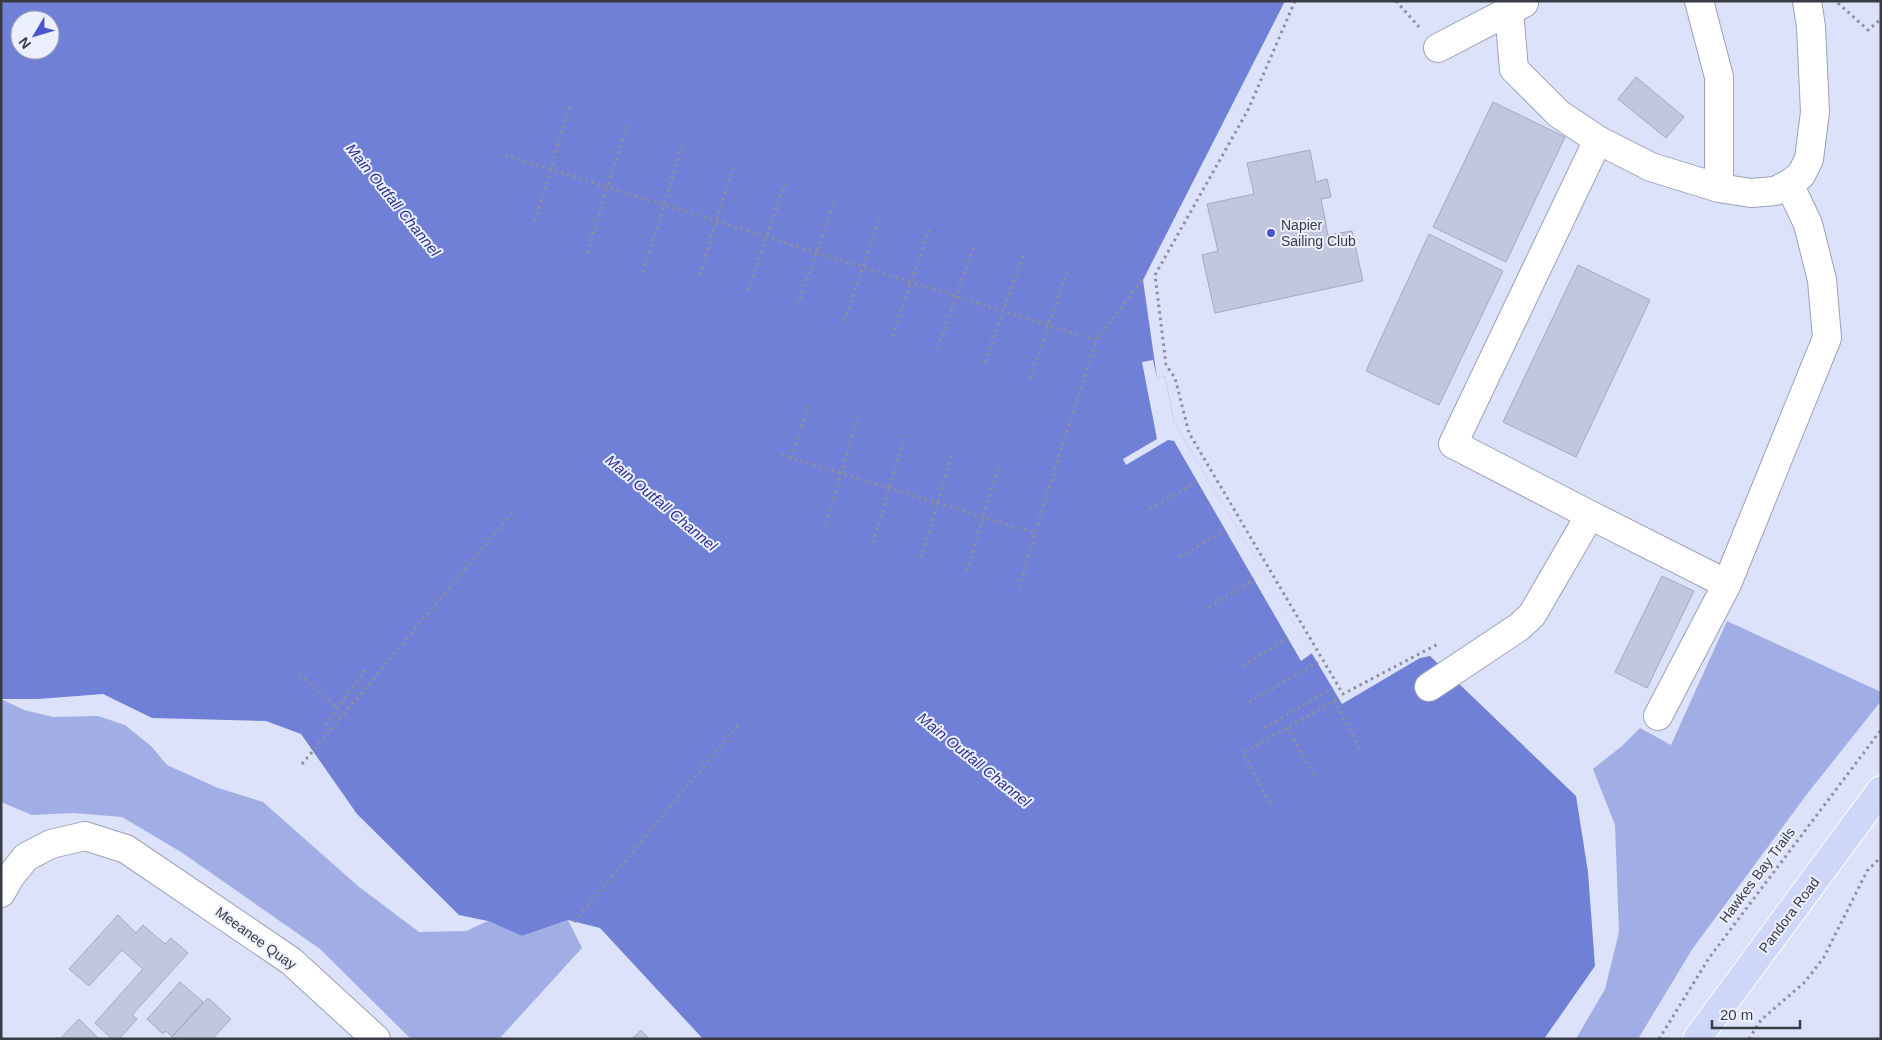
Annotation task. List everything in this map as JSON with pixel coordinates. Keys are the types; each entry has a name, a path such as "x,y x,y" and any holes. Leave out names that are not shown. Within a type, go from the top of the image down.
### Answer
{"main road":[{"name":"Pandora Road","path":"1697,1039 1881,790"}],"street":[{"path":"1699,1 1719,77 1719,188"},
{"path":"1516,4 1514,68 1559,114 1598,140 1651,167 1719,188 1751,193 1775,191 1789,184 1801,175 1809,159 1815,112 1811,27 1807,1"},
{"path":"1438,48 1516,4"},
{"path":"1598,140 1453,444 1726,584"},
{"path":"1658,716 1726,584 1827,338 1822,280 1808,224 1789,184"},
{"path":"1429,688 1519,627 1532,614 1590,515"},
{"name":"Meeanee Quay","path":"1,893 10,877 26,858 51,844 85,836 126,849 291,962 376,1039"}],"path":[{"path":"1295,1 1248,110 1155,275 1166,365 1175,378 1189,433 1343,694 1443,641"},
{"path":"1396,1 1438,48"},
{"path":"1836,1 1868,30 1881,19"},
{"path":"535,221 570,105"},
{"path":"587,253 627,124"},
{"path":"643,272 683,144"},
{"path":"505,155 1096,340"},
{"path":"700,275 733,167"},
{"path":"748,290 785,184"},
{"path":"798,305 835,199"},
{"path":"844,321 881,216"},
{"path":"892,336 929,230"},
{"path":"938,348 975,242"},
{"path":"985,362 1023,256"},
{"path":"1030,378 1067,271"},
{"path":"1019,588 1096,340 1142,280"},
{"path":"792,458 809,404"},
{"path":"826,524 858,417"},
{"path":"874,544 906,436"},
{"path":"921,558 953,451"},
{"path":"782,455 1035,533"},
{"path":"967,572 1000,464"},
{"path":"1150,509 1198,481"},
{"path":"302,764 513,512"},
{"path":"1180,557 1225,530"},
{"path":"1209,607 1254,579"},
{"path":"1242,666 1288,638"},
{"path":"1249,702 1318,662"},
{"path":"331,730 326,724 366,669"},
{"path":"300,674 338,708"},
{"path":"1264,728 1333,688"},
{"path":"1270,803 1243,753 1339,698"},
{"path":"1334,700 1361,751"},
{"path":"574,922 738,725"},
{"path":"1287,728 1315,776"},
{"name":"Hawkes Bay Trails","path":"1659,1039 1709,958 1881,730"},
{"path":"1749,1039 1761,1020 1805,982 1824,958 1867,871 1881,857"}],"shaded area":[{"path":"1727,621 1881,692 1881,701 1807,794 1693,948 1638,1039 1576,1039 1605,989 1619,932 1615,825 1593,769 1622,746 1640,728 1671,745"},
{"path":"1,699 24,710 53,717 98,716 125,725 151,746 167,765 218,788 263,802 358,886 419,932 466,931 488,921 522,936 568,920 582,948 499,1039 411,1039 320,949 181,852 122,817 73,813 32,815 1,802"}],"water":[{"name":"Main Outfall Channel","path":"1,1 1285,1 1143,280 1157,378 1165,376 1174,422 1342,704 1420,658 1430,656 1576,796 1588,872 1595,966 1544,1039 703,1039 600,928 568,920 522,936 488,921 459,915 357,814 301,734 266,721 152,718 103,694 38,699 1,699"}],"pier":[{"path":"1153,360 1157,378 1165,376 1174,422 1312,653 1301,661 1174,441 1168,440 1126,465 1123,459 1157,439 1142,362"}],"building":[{"path":"1636,77 1684,117 1666,138 1618,99"},
{"path":"1493,102 1565,137 1506,262 1433,227"},
{"name":"Napier Sailing Club","path":"1310,150 1316,182 1327,179 1331,197 1321,199 1328,235 1352,231 1363,281 1215,313 1202,255 1218,251 1207,204 1254,194 1247,163"},
{"path":"1429,234 1503,271 1439,405 1366,371"},
{"path":"1578,265 1650,300 1576,457 1503,422"},
{"path":"1662,576 1694,591 1647,688 1615,672"},
{"path":"118,915 136,933 143,925 165,944 171,938 188,953 132,1015 137,1019 119,1039 112,1039 95,1023 143,969 122,950 89,986 69,969"},
{"path":"180,982 203,1002 172,1037 166,1031 163,1034 147,1019"},
{"path":"208,998 231,1019 212,1039 175,1039 172,1037"},
{"path":"79,1019 99,1039 60,1039"},
{"path":"641,1030 649,1039 632,1039"}],"place":[{"name":"Napier Sailing Club","path":"1271,233"}]}
